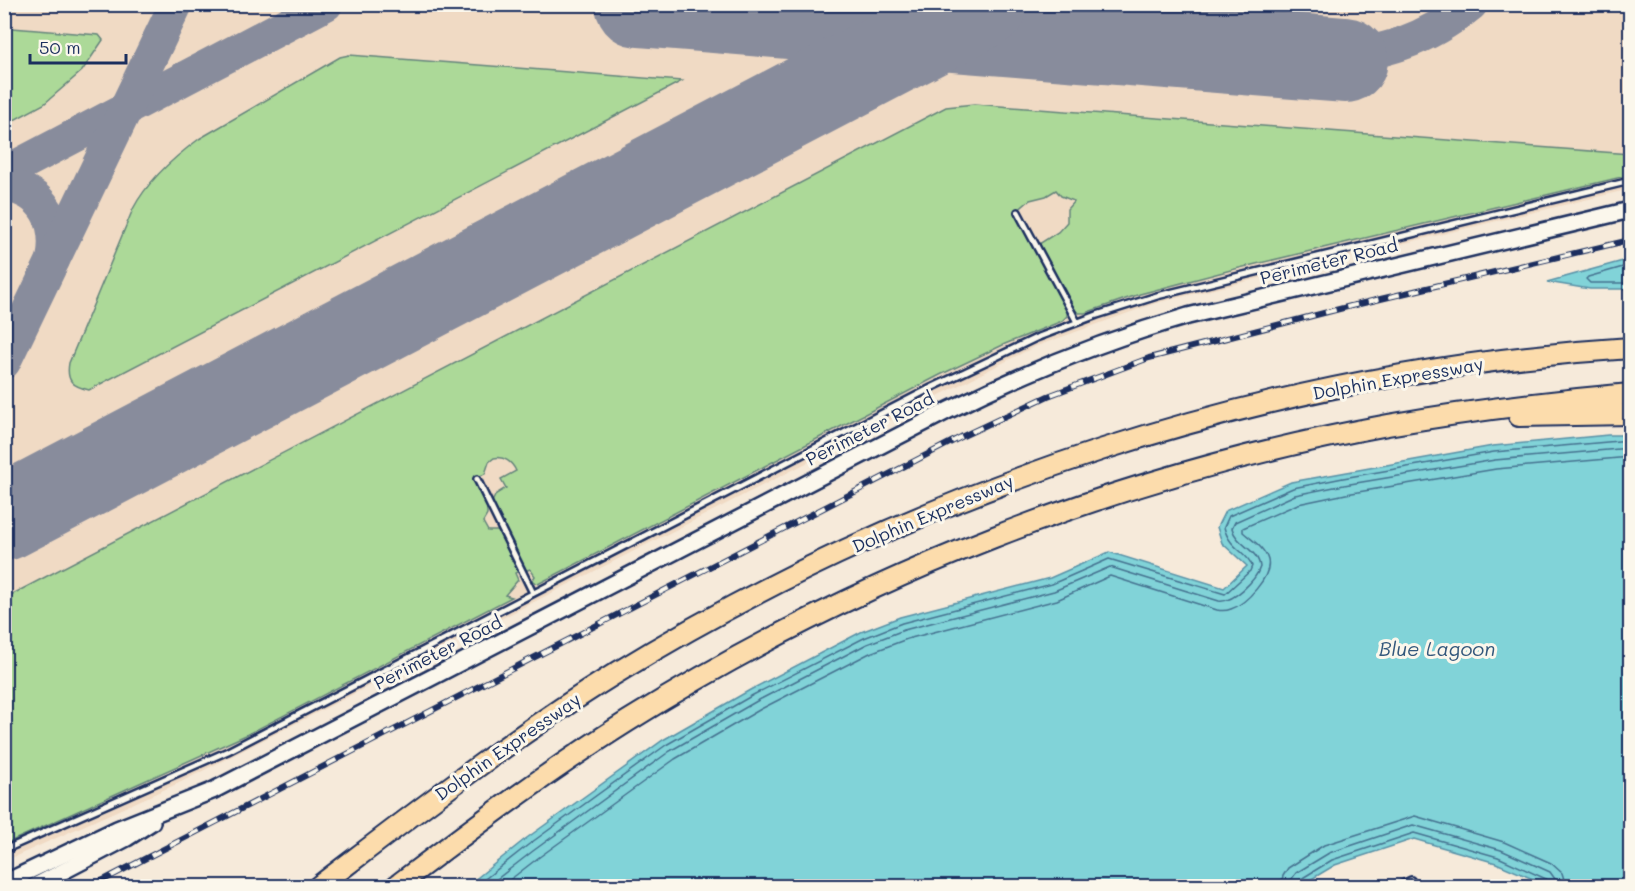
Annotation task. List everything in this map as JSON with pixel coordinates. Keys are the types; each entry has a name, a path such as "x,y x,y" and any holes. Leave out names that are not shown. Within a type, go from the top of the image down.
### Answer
{"highway":[{"name":"Dolphin Expressway","path":"319,886 506,746 638,661 715,616 787,578 958,502 1017,479 1137,439 1285,400 1374,381 1471,365 1630,348"},
{"path":"396,886 504,804 630,720 717,668 863,593 917,569 1025,526 1148,484 1284,447 1430,418 1540,402 1630,394"},
{"path":"1430,418 1630,414"}],"street":[{"name":"Perimeter Road","path":"4,883 117,829 212,791 949,410 1072,354 1188,316 1630,210"},
{"name":"Perimeter Road","path":"35,886 127,838 174,807"}],"lane":[{"path":"4,850 228,751 931,388 1011,349 1077,322 1200,284 1630,181"},
{"path":"1018,212 1077,322"},
{"path":"477,479 533,593"},
{"path":"1398,886 1411,880 1414,886"}],"shaded area":[{"path":"5,5 1630,5 1630,189 1156,303 1034,347 181,782 5,861"}],"green space":[{"path":"5,29 99,35 103,40 82,71 44,104 5,125"},
{"path":"349,55 682,81 89,390 74,384 68,374 69,363 133,209 146,188 171,162 199,139 340,57"},
{"path":"974,104 1630,154 1630,175 1231,270 1140,294 1085,313 1078,313 1074,308 1039,244 1058,232 1067,222 1067,209 1074,201 1061,196 1056,190 1046,196 1030,200 1015,213 1067,309 1067,316 1062,321 1005,344 940,375 538,584 532,581 535,576 530,569 525,571 492,502 496,494 506,488 501,479 516,471 507,460 494,458 489,462 485,474 473,479 487,508 487,515 483,522 488,531 498,531 519,571 515,573 518,580 505,595 512,597 246,735 5,844 5,598 946,107"}],"water":[{"path":"1630,259 1630,289 1590,289 1547,282"},
{"name":"Blue Lagoon","path":"1630,435 1630,886 1549,886 1496,863 1414,839 1335,865 1300,886 467,886 524,840 663,740 750,690 861,632 900,617 1050,578 1109,552 1224,588 1247,566 1222,543 1217,527 1225,511 1291,482 1493,446"}],"taxiway":[{"path":"4,362 176,4"},
{"path":"4,173 326,4"},
{"path":"1324,59 1365,53 1402,44 1436,28 1471,4"},
{"path":"4,185 30,194 47,211 54,234 53,260"}],"runway":[{"path":"638,4 1345,60"},
{"path":"4,518 985,4"}],"railway":[{"path":"92,886 963,436 1048,396 1149,358 1351,306 1630,240"}]}
